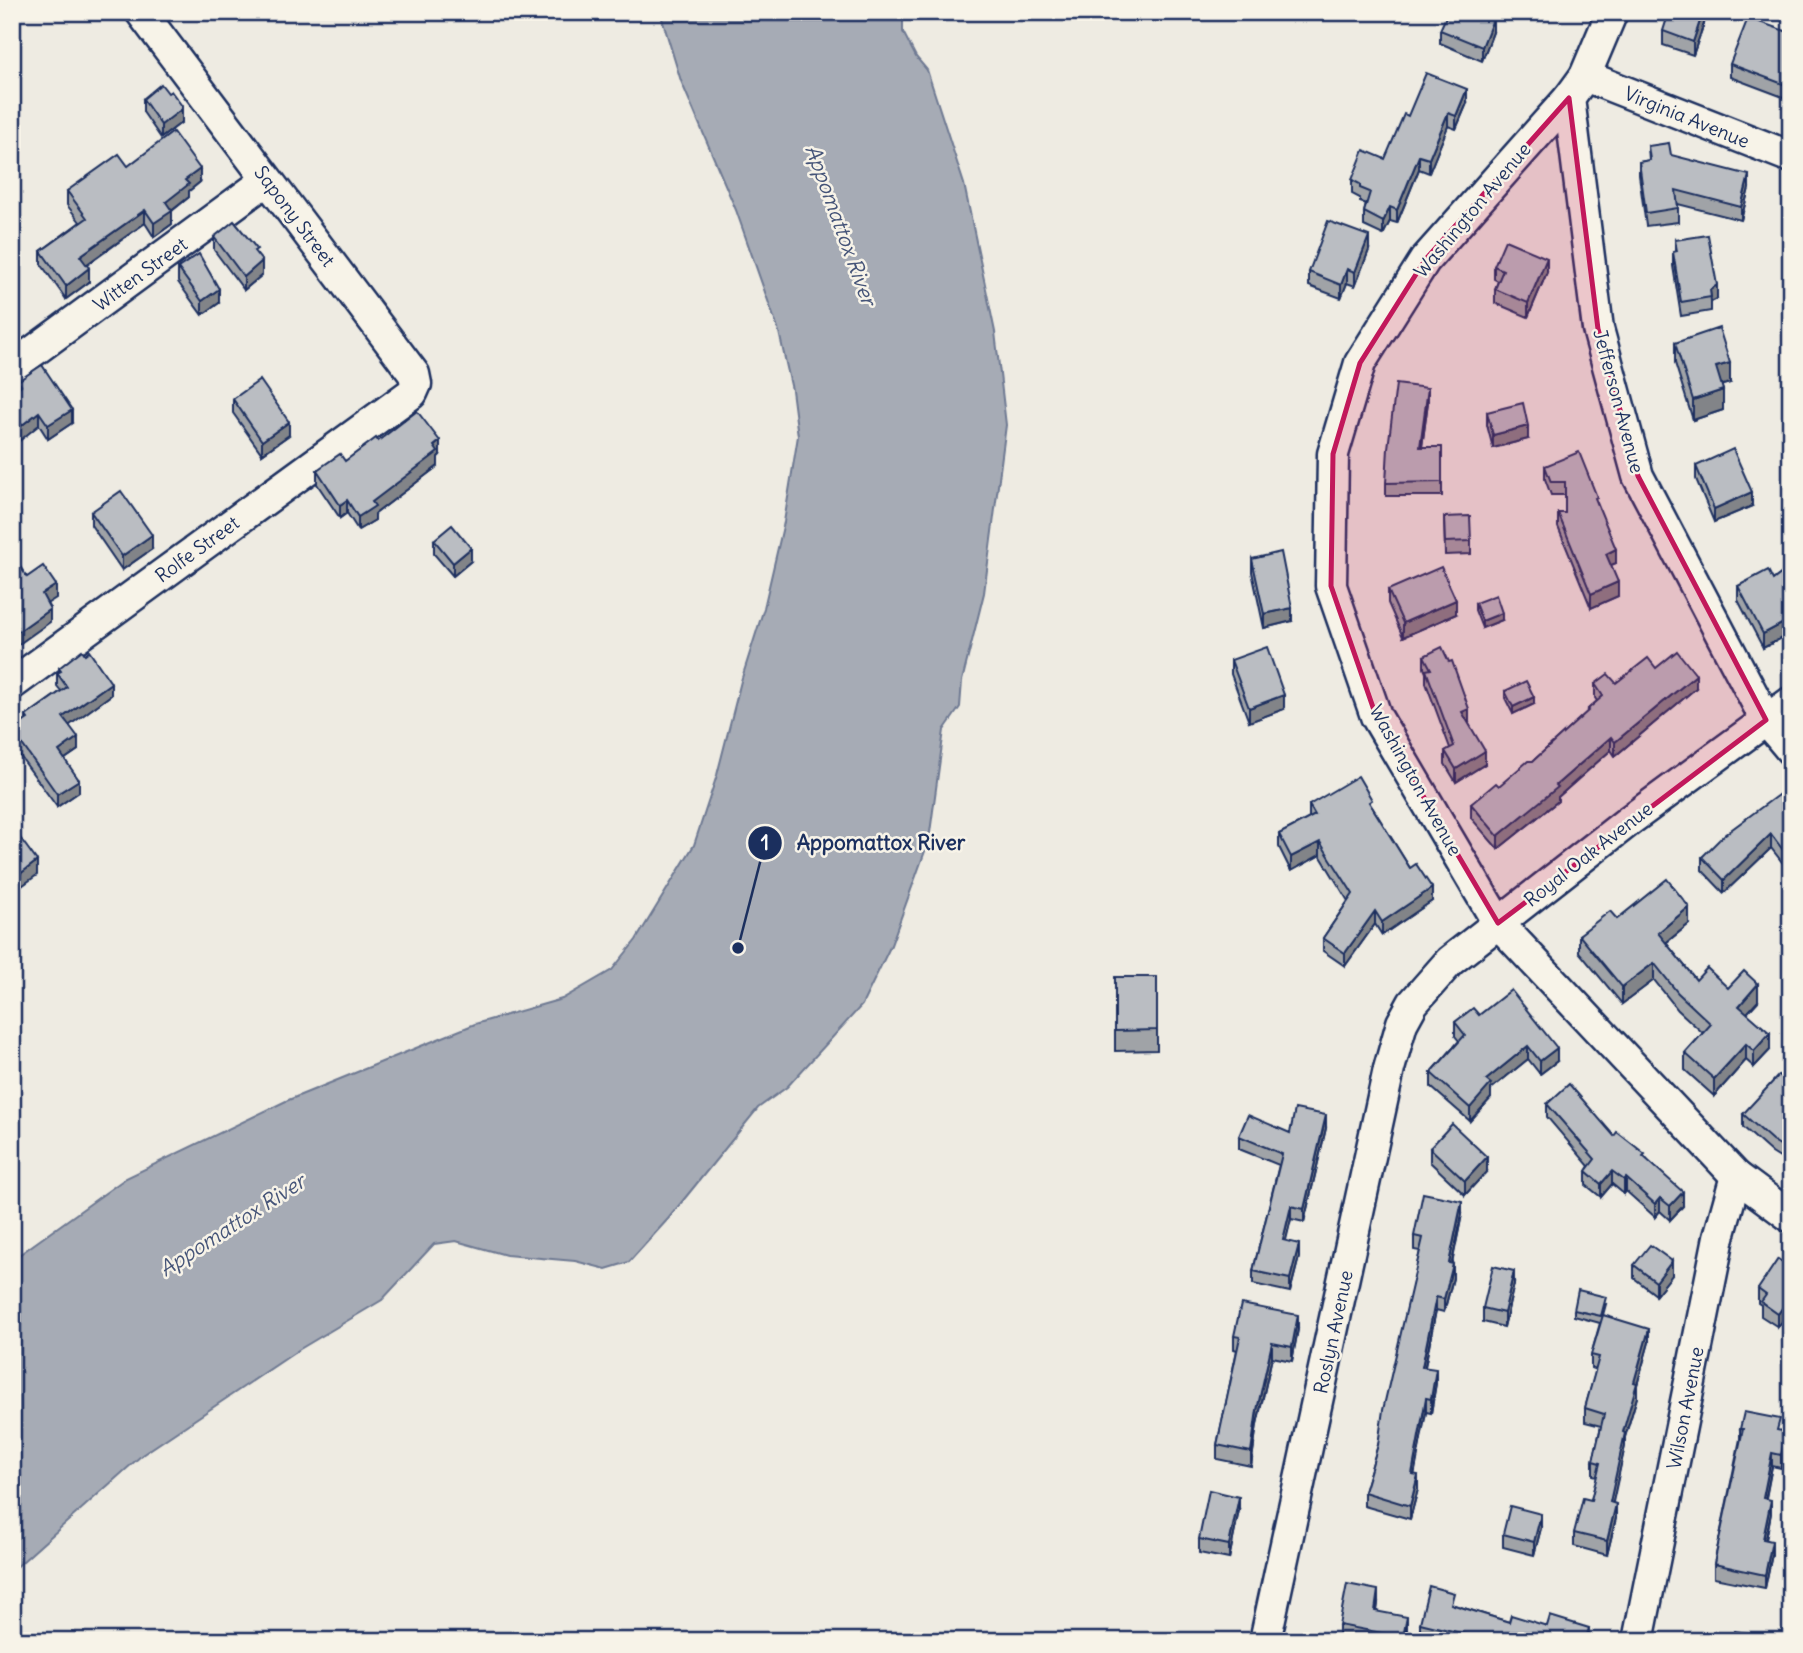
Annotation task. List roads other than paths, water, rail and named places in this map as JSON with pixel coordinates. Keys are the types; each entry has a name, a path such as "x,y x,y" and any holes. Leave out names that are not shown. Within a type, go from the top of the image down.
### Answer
{"street":[{"name":"Sapony Street","path":"141,12 414,374 416,384 412,393 381,415"},
{"name":"Washington Avenue","path":"1612,12 1577,87 1424,260 1360,363 1333,454 1331,586 1376,716 1498,923 1736,1176 1791,1217"},
{"name":"Virginia Avenue","path":"1577,87 1791,157"},
{"name":"Jefferson Avenue","path":"1577,87 1598,329 1638,476 1766,720 1791,750"},
{"name":"Witten Street","path":"12,368 267,180"},
{"name":"Rolfe Street","path":"12,684 381,415"},
{"name":"Royal Oak Avenue","path":"1402,1023 1425,987 1450,961 1630,820 1791,702"},
{"name":"Roslyn Avenue","path":"1265,1641 1389,1069 1402,1023"},
{"name":"Wilson Avenue","path":"1638,1641 1719,1237 1736,1176"}],"water":[{"path":"660,12 903,12 903,32 916,57 927,70 964,184 995,332 1006,425 984,593 962,681 960,707 944,730 929,840 891,945 862,1005 787,1087 758,1108 668,1219 629,1262 606,1269 575,1261 506,1255 456,1241 434,1244 382,1300 300,1349 142,1455 12,1571 12,1260 126,1178 286,1101 475,1024 562,999 612,970 636,940 694,845 717,775 741,681 764,608 784,522 798,436 792,390 779,332 736,210 681,81"}],"place":[{"name":"Appomattox River","path":"738,948"}]}
